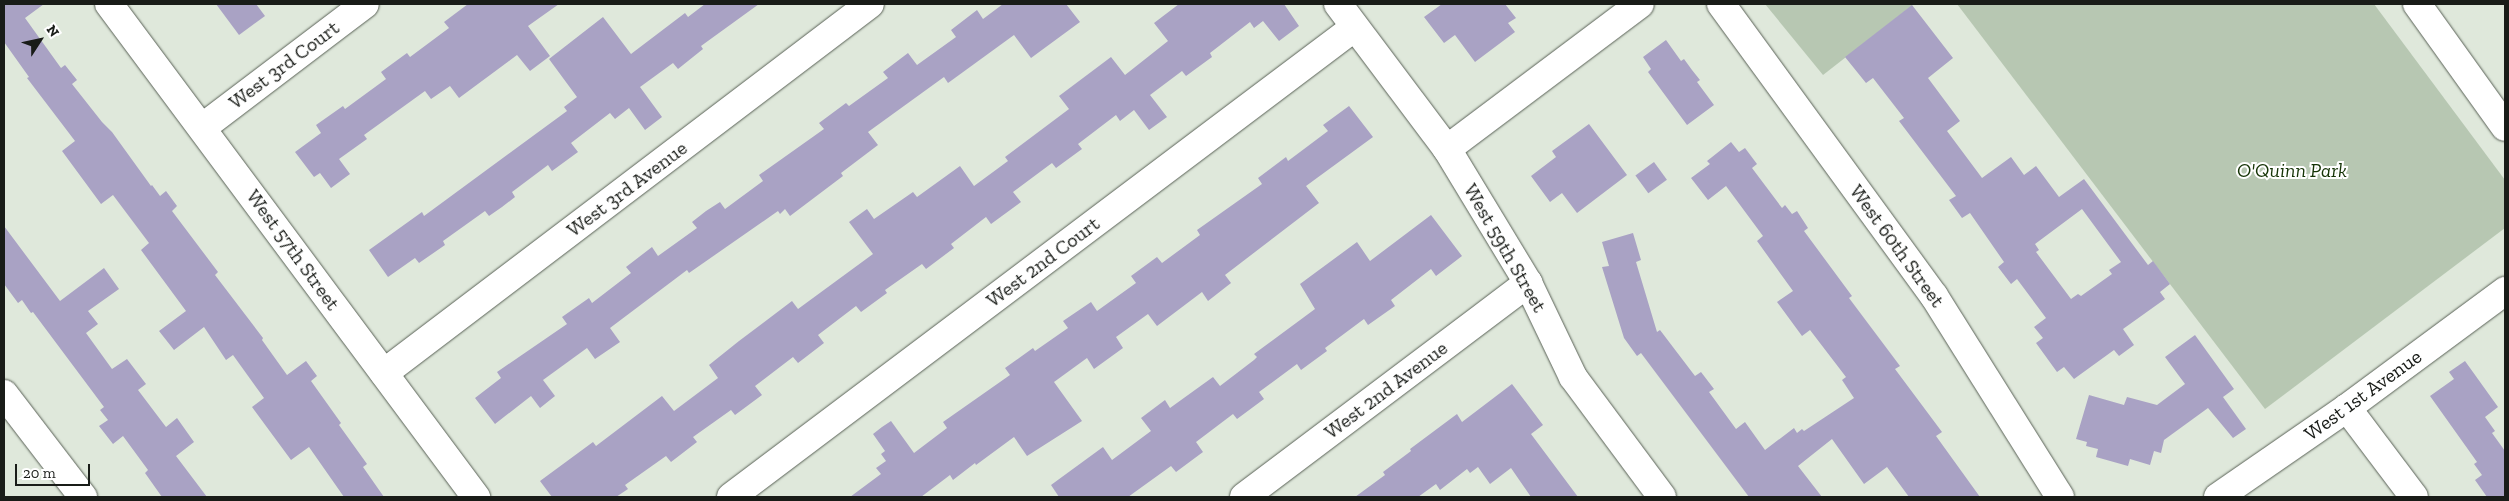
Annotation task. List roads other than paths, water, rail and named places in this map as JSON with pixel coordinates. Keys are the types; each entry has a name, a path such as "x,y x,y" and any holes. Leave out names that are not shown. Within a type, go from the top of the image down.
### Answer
{"street":[{"name":"West 57th Street","path":"110,4 476,497"},
{"name":"West 3rd Court","path":"203,127 365,4"},
{"name":"West 3rd Avenue","path":"384,373 870,4"},
{"name":"West 59th Street","path":"1338,4 1447,149 1528,283 1573,377 1662,497"},
{"path":"1447,149 1640,4"},
{"name":"West 60th Street","path":"1721,4 1934,296 2060,497"},
{"path":"2417,4 2505,127"},
{"name":"West 2nd Court","path":"731,497 1355,27"},
{"name":"West 2nd Avenue","path":"1244,497 1528,283"},
{"name":"West 1st Avenue","path":"2218,497 2347,408 2505,290"},
{"path":"4,394 83,497"},
{"path":"2347,408 2414,497"}],"park label":[{"name":"O'Quinn Park","path":"2292,170"}]}
